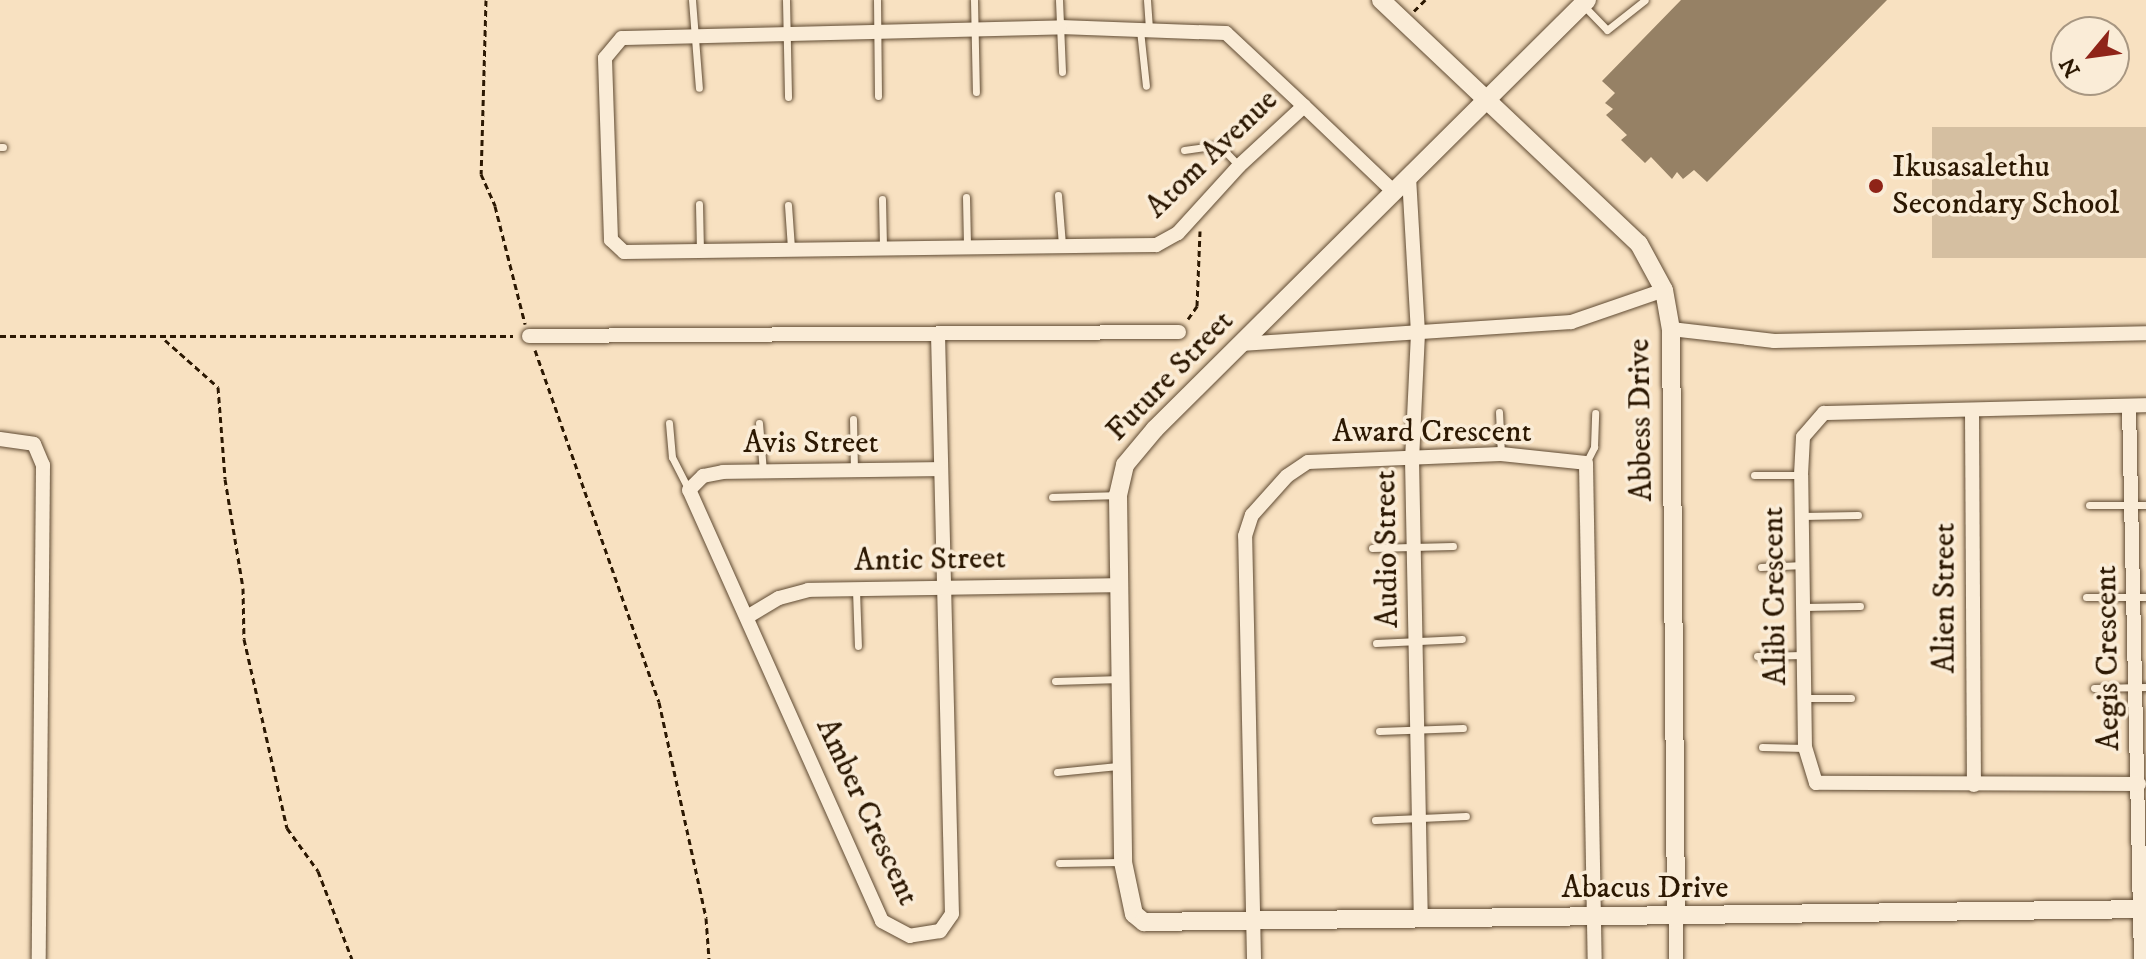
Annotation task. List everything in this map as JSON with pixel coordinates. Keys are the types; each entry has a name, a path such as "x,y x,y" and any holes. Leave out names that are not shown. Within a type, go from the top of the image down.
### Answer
{"street":[{"name":"Abbess Drive","path":"1381,0 1487,104 1639,244 1664,290 1671,329 1676,959"},
{"name":"Future Street","path":"1144,922 1130,906 1123,862 1119,478 1132,453 1409,177 1487,104 1585,2"},
{"name":"Atom Avenue","path":"1060,27 1145,27 1226,33 1304,106 1239,166 1192,218 1156,245 883,246 624,252 613,244 605,73 608,50 622,38 696,36 1060,27"},
{"path":"1304,106 1394,192"},
{"name":"Audio Street","path":"1409,177 1418,333 1412,459 1421,919"},
{"path":"1241,344 1571,322 1664,290"},
{"path":"1671,329 1774,341 2146,333"},
{"path":"529,336 1179,332"},
{"name":"Amber Crescent","path":"689,490 882,921 900,934 919,936 940,931 952,914 938,334"},
{"name":"Alibi Crescent","path":"2139,784 1822,785 1808,770 1805,748 1801,475 1803,437 1824,413 2146,405"},
{"name":"Aegis Crescent","path":"2129,406 2139,505 2139,784 2144,910 2141,959"},
{"name":"Alien Street","path":"1972,411 1974,785"},
{"path":"0,439 34,444 43,465 39,959"},
{"name":"Award Crescent","path":"1254,959 1248,524 1287,476 1308,462 1501,454 1586,463"},
{"path":"1586,463 1595,959"},
{"name":"Avis Street","path":"689,490 709,473 939,469"},
{"name":"Antic Street","path":"747,617 793,592 1121,585"},
{"name":"Abacus Drive","path":"1144,922 1676,919 2144,910"}],"lane":[{"path":"692,0 699,88"},
{"path":"786,0 788,97"},
{"path":"877,0 878,96"},
{"path":"974,0 976,92"},
{"path":"1059,0 1062,72"},
{"path":"1146,86 1147,0"},
{"path":"1585,2 1607,30 1645,0"},
{"path":"1184,150 1219,145 1239,166"},
{"path":"1058,195 1062,245"},
{"path":"966,197 967,245"},
{"path":"882,199 883,246"},
{"path":"699,204 700,251"},
{"path":"788,205 791,248"},
{"path":"1499,412 1501,454"},
{"path":"1586,463 1594,447 1595,413"},
{"path":"853,419 854,471"},
{"path":"669,423 672,457 689,490"},
{"path":"759,423 763,472"},
{"path":"1754,475 1801,475"},
{"path":"1052,497 1118,495"},
{"path":"2089,505 2139,505"},
{"path":"1802,516 1858,515"},
{"path":"1372,548 1453,546"},
{"path":"1761,567 1804,565"},
{"path":"856,590 858,646"},
{"path":"2086,597 2140,597"},
{"path":"1804,607 1860,606"},
{"path":"1376,643 1462,639"},
{"path":"1757,656 1804,655"},
{"path":"1055,681 1123,679"},
{"path":"2094,688 2141,687"},
{"path":"1805,698 1851,698"},
{"path":"1379,731 1463,728"},
{"path":"1762,747 1805,748"},
{"path":"1057,772 1122,765"},
{"path":"1375,820 1466,816"},
{"path":"1059,863 1123,862"}],"path":[{"path":"486,0 481,174 495,206 529,336 659,702 706,918 709,959"},
{"path":"1179,332 1197,306 1202,234 1192,218"},
{"path":"0,336 82,334 165,340 297,334 529,336"},
{"path":"165,340 218,387 225,479 243,588 244,639 287,828 318,871 352,959"}],"shaded area":[{"path":"1932,127 2146,127 2146,258 1932,258"}],"building":[{"path":"1681,0 1887,0 1707,182 1694,170 1683,179 1677,172 1672,179 1651,157 1645,163 1621,140 1627,135 1606,115 1613,109 1605,103 1615,93 1602,81"}],"place":[{"name":"Ikusasalethu Secondary School","path":"1876,186"}]}
